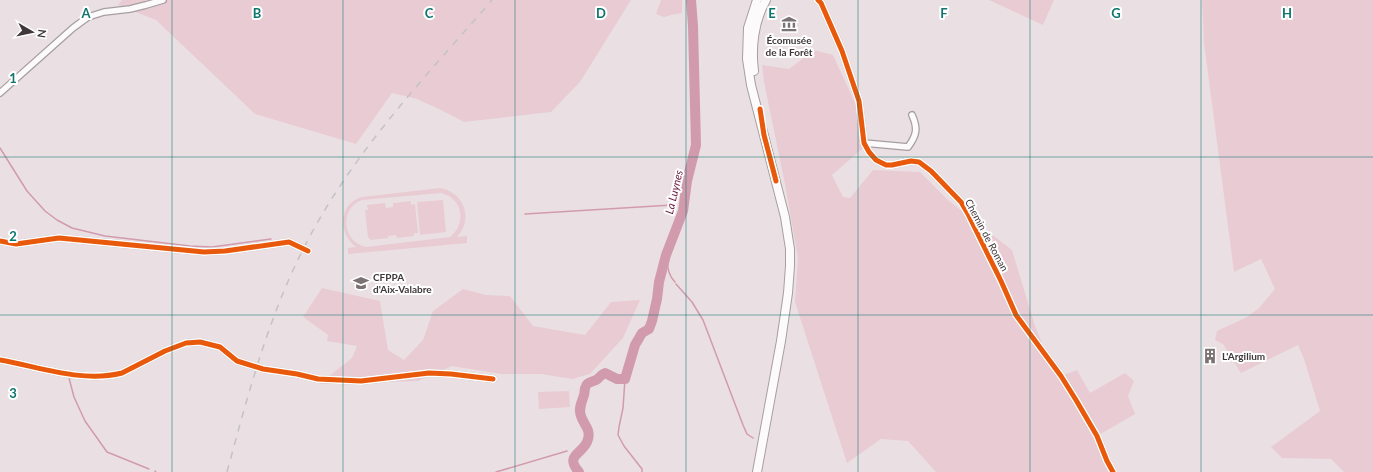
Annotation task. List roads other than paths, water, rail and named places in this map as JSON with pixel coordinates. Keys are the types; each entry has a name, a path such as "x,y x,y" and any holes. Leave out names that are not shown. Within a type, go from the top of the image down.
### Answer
{"main road":[{"path":"757,0 748,28 747,58 751,85 785,217 790,249 788,293 781,341 757,472"},
{"path":"764,135 755,80 753,49 758,20 766,0"}],"street":[{"path":"0,93 88,17 104,12 138,7 163,0"},
{"name":"Chemin de Roman","path":"818,0 821,3 842,51 859,101 864,143 869,152 881,163 892,165 910,161 919,162 931,171 961,202 1001,281 1016,315 1061,376 1076,400 1097,436 1113,472"},
{"path":"864,143 908,148 915,134 916,124 912,115"},
{"path":"0,241 16,244 59,238 204,252 225,251 288,242 308,251"},
{"path":"0,360 81,376 115,375 122,374 165,351 186,343 200,342 220,347 237,361 263,369 318,379 362,381 429,373 493,379"}],"waterway":[{"name":"La Luynes","path":"579,472 573,461 576,454 586,444 589,435 588,429 580,413 585,387 587,384 596,380 605,373 617,379 625,379 635,345 642,333 649,329 652,321 659,282 666,255 683,211 687,181 696,145 691,0"},
{"path":"0,148 27,191 45,211 57,220 72,228 105,236 190,246 212,247 271,239"},
{"path":"525,214 672,205"},
{"path":"666,255 669,273 675,282"},
{"path":"676,284 692,302 703,320 743,425 747,434 753,438"},
{"path":"69,378 74,397 85,421 107,452 149,469"},
{"path":"625,379 623,408 618,435 624,446 642,469 642,472"},
{"path":"579,447 586,445"},
{"path":"496,472 567,451"}],"railway":[{"path":"227,472 252,381 272,322 283,293 310,236 349,173 371,142 418,84 492,0"}],"place":[{"name":"Écomusée de la Forêt","path":"789,24"},
{"name":"CFPPA d'Aix-Valabre","path":"361,283"},
{"name":"L'Argilium","path":"1210,356"}]}
